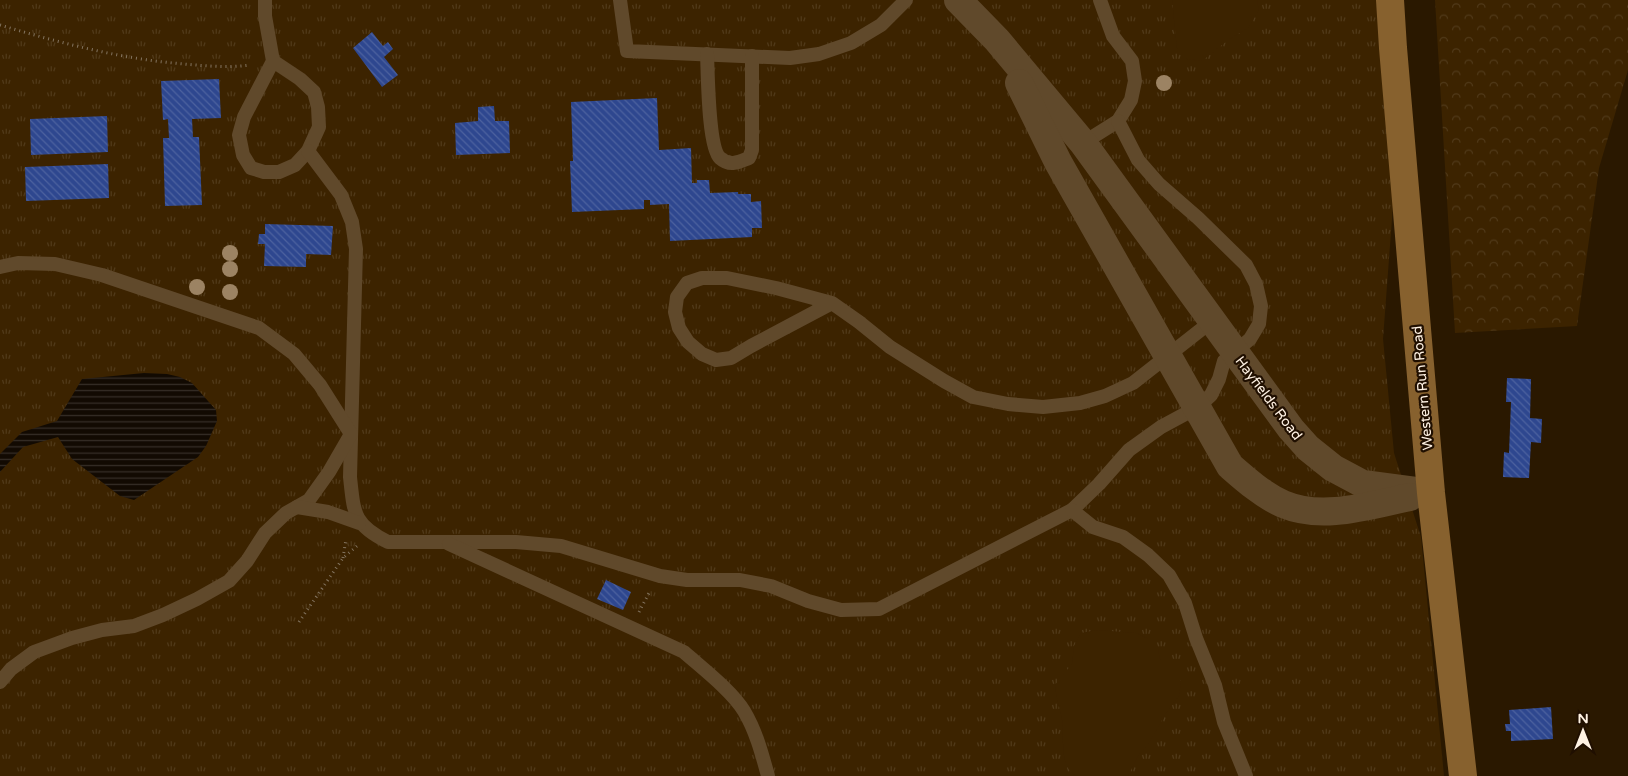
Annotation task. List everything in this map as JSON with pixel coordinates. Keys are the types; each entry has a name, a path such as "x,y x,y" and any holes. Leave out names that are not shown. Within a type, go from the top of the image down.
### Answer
{"street":[{"name":"Hayfields Road","path":"958,0 997,40 1083,143 1291,430 1308,448 1333,468 1363,484 1431,493"},
{"name":"Western Run Road","path":"1390,0 1392,48 1431,493 1462,776"},
{"name":"Hayfields Road","path":"997,40 1058,162 1230,466 1254,487 1282,504 1310,512 1349,510 1431,493"}],"lane":[{"path":"265,0 265,16 272,61 244,117 239,135 243,154 251,168 264,172 279,172 295,165 308,151 319,127 318,107 314,92 272,61"},
{"path":"620,0 627,51 790,58 819,54 852,43 881,25 906,0"},
{"path":"1083,143 1118,121 1131,100 1135,82 1132,61 1113,36 1100,0"},
{"path":"707,54 712,139 719,157 728,163 736,164 749,158 752,150 752,56"},
{"path":"297,507 328,512 359,523 371,534 388,542 516,542 561,546 660,576 687,580 740,580 771,586 808,601 841,610 879,609 1072,510 1099,484 1129,450 1161,427 1198,407 1211,395 1219,379 1224,360 1250,339 1259,324 1261,306 1246,265 1198,218 1158,184 1138,160 1118,121"},
{"path":"308,151 341,195 352,222 356,248 350,477 353,504 359,523"},
{"path":"0,267 18,263 55,264 102,275 258,328 294,354 320,385 351,434"},
{"path":"832,304 731,358 716,360 702,354 688,342 679,328 675,312 677,296 687,283 702,278 728,278 776,288 832,304 859,322 890,347 944,382 973,397 1008,404 1043,407 1080,403 1106,396 1133,383 1212,321"},
{"path":"0,682 11,669 34,652 72,638 102,630 134,626 198,599 229,581 247,561 265,533 286,513 309,500 329,472 351,434"},
{"path":"1072,510 1093,527 1123,537 1148,555 1169,575 1185,603 1196,638 1215,685 1224,722 1246,776"},
{"path":"444,542 684,652 715,679 744,710 755,733 768,776"}],"path":[{"path":"0,24 62,43 155,62 215,67 241,66 272,61"},
{"path":"299,622 343,558 371,534"},
{"path":"632,628 643,602 660,576"}],"green space":[{"path":"0,0 1376,0 1386,73 1393,205 1383,339 1394,453 1421,537 1444,776 0,776"},
{"path":"1172,0 1257,0 1259,10 1248,28 1228,40 1202,61 1187,59 1177,48"},
{"path":"1435,0 1628,0 1628,70 1599,168 1577,326 1455,333"},
{"path":"1097,630 1136,633 1147,638 1158,649 1160,659 1181,681 1179,696 1166,713 1149,743 1138,756 1128,776 1076,776 1070,771 1064,758 1063,727 1055,685 1072,664 1074,646 1081,633"}],"shaded area":[{"path":"144,373 167,374 180,377 192,383 216,410 217,421 206,446 198,457 134,500 120,496 72,459 58,437 23,447 0,472 0,454 22,432 57,421 82,379"}],"building":[{"path":"372,32 383,46 388,42 393,49 384,57 398,75 382,87 353,48"},
{"path":"219,79 221,118 192,119 193,137 199,137 202,205 165,206 163,138 169,138 168,119 163,120 161,81"},
{"path":"657,98 659,150 691,148 692,183 697,183 697,180 709,180 710,193 738,192 738,194 751,194 751,202 761,201 762,228 752,228 752,237 670,241 669,204 650,205 650,200 644,200 644,209 572,212 570,161 573,161 571,102"},
{"path":"494,106 495,121 509,121 510,153 456,155 455,123 478,121 478,107"},
{"path":"107,116 108,152 31,155 30,119"},
{"path":"108,164 109,198 26,201 25,167"},
{"path":"265,224 333,226 331,255 306,254 306,267 264,266 265,244 258,244 259,234 265,234"},
{"path":"1507,378 1531,379 1530,418 1542,419 1541,443 1531,442 1529,478 1503,477 1504,452 1509,453 1511,402 1506,402"},
{"path":"606,580 631,592 623,610 597,599"},
{"path":"1551,707 1553,739 1511,741 1511,731 1506,731 1505,724 1510,724 1509,710"}]}
